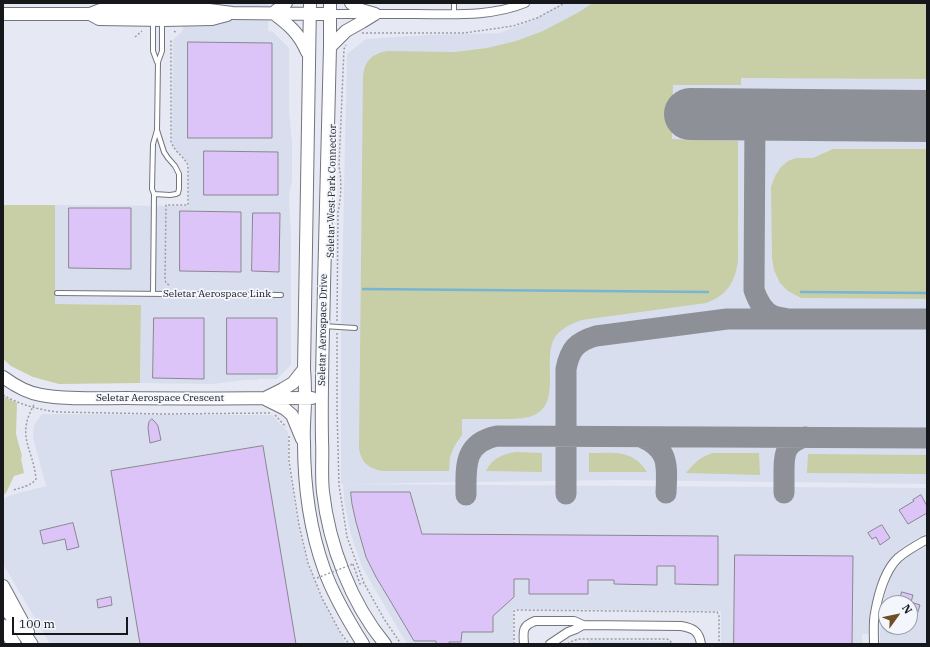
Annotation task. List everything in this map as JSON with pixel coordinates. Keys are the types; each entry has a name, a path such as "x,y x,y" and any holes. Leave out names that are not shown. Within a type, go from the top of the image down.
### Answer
{"main road":[{"path":"3,604 31,644"},
{"path":"3,626 14,644"}],"street":[{"path":"273,13 286,3"},
{"path":"351,3 358,9 375,14"},
{"path":"3,14 90,14 100,10 158,11 212,19 232,13 273,13 309,8 330,8 375,14 454,14 488,12 525,3"},
{"name":"Seletar Aerospace Drive","path":"309,8 304,369 304,442 306,480 317,547 324,569 336,597 363,644"},
{"name":"Seletar Aerospace Drive","path":"330,8 321,398 323,492 329,525 347,579 364,615 385,644"},
{"path":"273,13 291,27 299,36 309,55"},
{"path":"330,47 346,31 375,14"},
{"path":"264,398 283,390 293,383 304,369"},
{"name":"Seletar Aerospace Crescent","path":"3,377 28,391 40,395 60,397 162,399 321,398"},
{"path":"264,398 285,409 292,415 304,442"},
{"path":"874,644 875,614 881,590 890,569 897,559 910,549 927,540"},
{"path":"3,586 35,644"},
{"path":"524,644 524,629 526,625 535,621 574,621 583,624 689,627 695,630 700,638 701,644"},
{"path":"550,644 583,624"}],"lane":[{"path":"454,3 454,14"},
{"path":"154,194 176,194 178,193 179,188 179,174 175,166 164,152 157,130 158,62 162,50 158,11"},
{"path":"158,11 153,50 158,62"},
{"name":"Seletar Aerospace Link","path":"153,294 153,144 157,130"},
{"name":"Seletar Aerospace Link","path":"56,293 281,295"},
{"path":"323,326 355,328"}],"path":[{"path":"363,33 464,33 513,26 537,18 565,3"},
{"path":"134,38 142,30"},
{"path":"169,285 165,280 166,205 188,205 188,165 172,146 171,140 171,39"},
{"name":"Seletar West Park Connector","path":"348,42 344,50 339,166 341,178 341,197 338,212 337,410 339,485 347,537 364,583 384,619 401,644"},
{"path":"3,395 32,408 59,412 163,414 270,413 274,414 288,430"},
{"path":"14,490 30,484 36,479 36,472 26,440 25,427 32,408 40,395"},
{"path":"290,433 289,461 299,525 308,563 322,598 340,632 349,644"},
{"path":"317,578 353,564 360,584 364,583"},
{"path":"514,644 514,611 516,610 717,612 719,616 719,644"},
{"path":"568,644 578,639 667,639 673,644"}],"shaded area":[{"path":"183,3 269,3 268,31 273,32 289,48 289,110 292,143 292,181 289,195 291,232 291,365 277,379 245,380 212,384 140,383 141,305 55,304 55,205 189,206 189,163 173,146 172,141 173,40 183,30"},
{"path":"562,3 927,3 927,484 619,480 344,484 927,488 927,534 917,538 901,548 889,562 880,578 874,594 869,634 862,634 862,644 721,644 721,611 513,609 513,644 408,644 362,567 350,531 344,500 343,484 341,484 341,327 347,54 366,39 427,35 500,33 533,20"},
{"path":"42,414 272,415 288,432 288,460 298,525 306,558 319,592 346,644 50,644 3,564 3,499 11,495 46,486 33,438 34,426"},
{"path":"927,546 927,644 880,644 880,635 918,635 918,595 885,595 890,579 902,562 910,554"},
{"path":"588,640 668,641 671,644 588,644"}],"green space":[{"path":"593,3 927,3 927,79 741,78 741,85 673,85 672,139 738,141 738,262 732,283 719,296 706,303 582,320 561,330 555,337 550,350 550,384 546,405 539,412 529,417 518,419 462,419 462,435 455,445 450,457 449,471 382,471 373,468 366,464 359,449 363,76 365,66 373,56 387,51 455,52 487,48 516,41 543,31"},
{"path":"833,149 927,149 927,299 801,298 788,291 780,283 774,270 772,258 771,187 775,176 781,167 788,161 796,158 813,158"},
{"path":"3,205 55,205 55,304 141,305 140,383 59,384 33,377 11,366 3,359"},
{"path":"3,396 17,403 16,434 22,456 21,459 24,473 14,476 6,493 3,495"},
{"path":"516,452 542,453 542,472 486,471 491,463 498,457"},
{"path":"589,453 614,453 629,456 635,459 647,472 589,472"},
{"path":"713,453 759,453 760,475 686,473 698,460"},
{"path":"808,454 927,455 927,474 807,473"}],"building":[{"path":"188,42 272,43 272,138 188,138"},
{"path":"204,151 278,152 278,195 204,195"},
{"path":"69,208 131,208 131,269 69,268"},
{"path":"180,211 241,212 241,272 180,271"},
{"path":"253,213 280,213 279,272 252,271"},
{"path":"154,318 204,318 204,379 153,378"},
{"path":"227,318 277,318 277,374 227,374"},
{"path":"152,419 158,426 161,440 150,443 148,428 149,422"},
{"path":"263,446 296,644 140,644 111,471"},
{"path":"351,492 410,492 422,534 718,536 718,585 675,584 675,566 657,566 657,585 614,584 614,580 588,580 588,594 529,594 529,579 514,579 514,597 493,616 493,632 462,632 461,642 449,642 449,644 436,644 436,641 414,641 376,577 366,557 356,522"},
{"path":"921,495 927,506 927,513 908,524 899,510"},
{"path":"73,523 79,547 67,550 65,539 43,544 40,531"},
{"path":"882,525 890,538 880,545 876,537 872,539 868,533"},
{"path":"735,555 853,556 852,644 734,644"},
{"path":"902,592 913,595 901,595"},
{"path":"111,597 112,605 98,608 97,600"}],"waterway":[{"path":"363,289 708,292"},
{"path":"801,292 927,293"}],"taxiway":[{"path":"755,114 754,290 759,302 767,312 774,316 784,318"},
{"path":"566,494 566,369 572,351 575,347 589,338 727,319 927,319"},
{"path":"466,495 467,466 472,450 486,439 497,436 927,438"},
{"path":"641,437 657,447 665,459 667,475 666,493"},
{"path":"784,493 784,464 787,449 794,442 805,437"}],"runway":[{"path":"690,114 927,116"}]}
